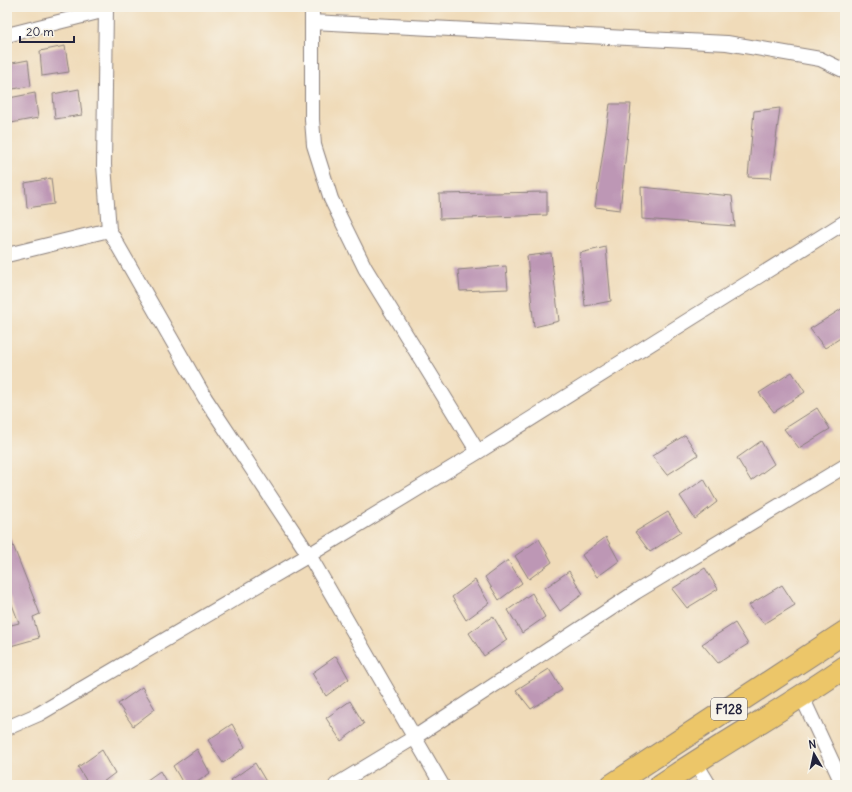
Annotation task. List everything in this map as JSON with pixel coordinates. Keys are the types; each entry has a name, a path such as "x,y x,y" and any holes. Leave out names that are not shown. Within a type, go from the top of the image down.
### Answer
{"main road":[{"name":"F128","path":"612,785 845,632"},
{"name":"F128","path":"661,785 695,762 802,697 845,667"}],"street":[{"path":"312,7 312,120 314,145 331,199 365,268 478,452"},
{"path":"7,35 106,9 104,165 109,230 205,398 309,555 442,785"},
{"path":"312,22 727,43 820,59 845,71"},
{"path":"7,728 40,714 309,555 478,452 845,222"},
{"path":"7,255 109,230"},
{"path":"336,785 415,737 630,596 845,466"},
{"path":"802,697 843,785"},
{"path":"695,762 709,785"}],"building":[{"path":"65,46 69,72 42,76 40,51"},
{"path":"28,60 31,86 7,90 7,64"},
{"path":"79,89 82,115 55,119 53,94"},
{"path":"35,93 38,118 11,123 9,98"},
{"path":"610,104 631,104 620,210 595,207"},
{"path":"780,108 771,178 748,177 754,111"},
{"path":"51,178 54,204 27,208 25,183"},
{"path":"641,187 732,196 735,226 642,219"},
{"path":"547,192 547,215 440,219 439,194"},
{"path":"606,247 611,301 585,306 580,253"},
{"path":"551,253 559,321 534,327 527,256"},
{"path":"506,266 508,289 460,291 458,270"},
{"path":"843,308 845,311 845,335 825,348 810,329"},
{"path":"792,372 805,392 774,412 759,393"},
{"path":"817,408 830,429 799,448 784,429"},
{"path":"685,435 698,455 667,475 652,456"},
{"path":"761,441 774,464 751,481 737,458"},
{"path":"704,479 717,502 695,519 680,496"},
{"path":"668,512 681,532 650,552 635,532"},
{"path":"7,530 40,614 33,617 39,638 7,647 7,626 19,623 7,591"},
{"path":"606,537 619,561 597,577 582,555"},
{"path":"539,539 552,562 529,579 515,556"},
{"path":"508,560 522,583 499,600 485,577"},
{"path":"705,568 718,589 687,608 672,589"},
{"path":"569,571 583,594 560,611 545,588"},
{"path":"475,580 489,603 466,620 452,597"},
{"path":"782,585 795,605 764,624 749,605"},
{"path":"532,593 545,617 522,633 508,610"},
{"path":"493,616 507,640 484,656 469,633"},
{"path":"735,623 748,644 718,663 702,644"},
{"path":"336,656 349,679 326,696 312,673"},
{"path":"549,669 562,690 531,709 516,690"},
{"path":"142,687 155,709 133,726 118,704"},
{"path":"350,701 364,724 341,741 326,718"},
{"path":"232,724 245,747 223,763 208,740"},
{"path":"197,749 210,773 193,785 184,785 173,766"},
{"path":"102,750 115,773 99,785 89,785 78,767"},
{"path":"255,763 268,785 235,785 231,780"},
{"path":"160,771 168,785 140,785"}]}
